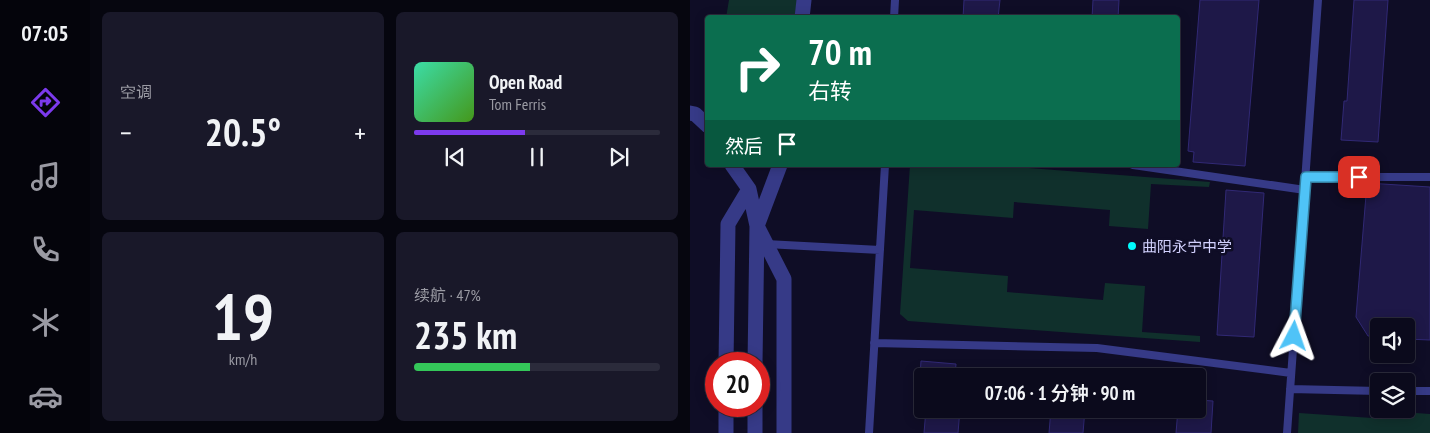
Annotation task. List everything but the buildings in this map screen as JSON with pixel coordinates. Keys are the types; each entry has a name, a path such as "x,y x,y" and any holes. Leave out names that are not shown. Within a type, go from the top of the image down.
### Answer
{"street":[{"path":"802,15 804,0"},
{"path":"690,113 695,114 705,123"},
{"path":"733,167 749,189 757,226 755,352"},
{"path":"779,167 757,226 784,279 784,433"},
{"path":"726,352 728,224 749,189"},
{"path":"726,417 726,433"},
{"path":"755,417 755,433"}],"lane":[{"path":"894,15 895,0"},
{"path":"1287,433 1318,0"},
{"path":"869,433 885,167"},
{"path":"1147,167 1304,190"},
{"path":"1306,177 1430,177"},
{"path":"766,244 880,250"},
{"path":"874,343 1097,348 1291,373"},
{"path":"1290,389 1370,390"},
{"path":"1415,391 1430,391"}],"green space":[{"path":"729,0 797,0 795,15 726,15"},
{"path":"910,167 1015,167 1210,182 1209,187 1151,184 1148,229 1109,226 1110,210 1014,202 1013,218 914,210 910,268 1008,276 1007,292 1103,300 1105,283 1145,286 1142,332 1200,336 1200,342 908,321 900,314"},
{"path":"1299,413 1370,418 1415,418 1415,413 1430,414 1430,433 1298,433"}],"place":[{"name":"曲阳永宁中学","path":"1132,246"}],"route":[{"path":"1294,336 1306,177 1359,177"}]}
